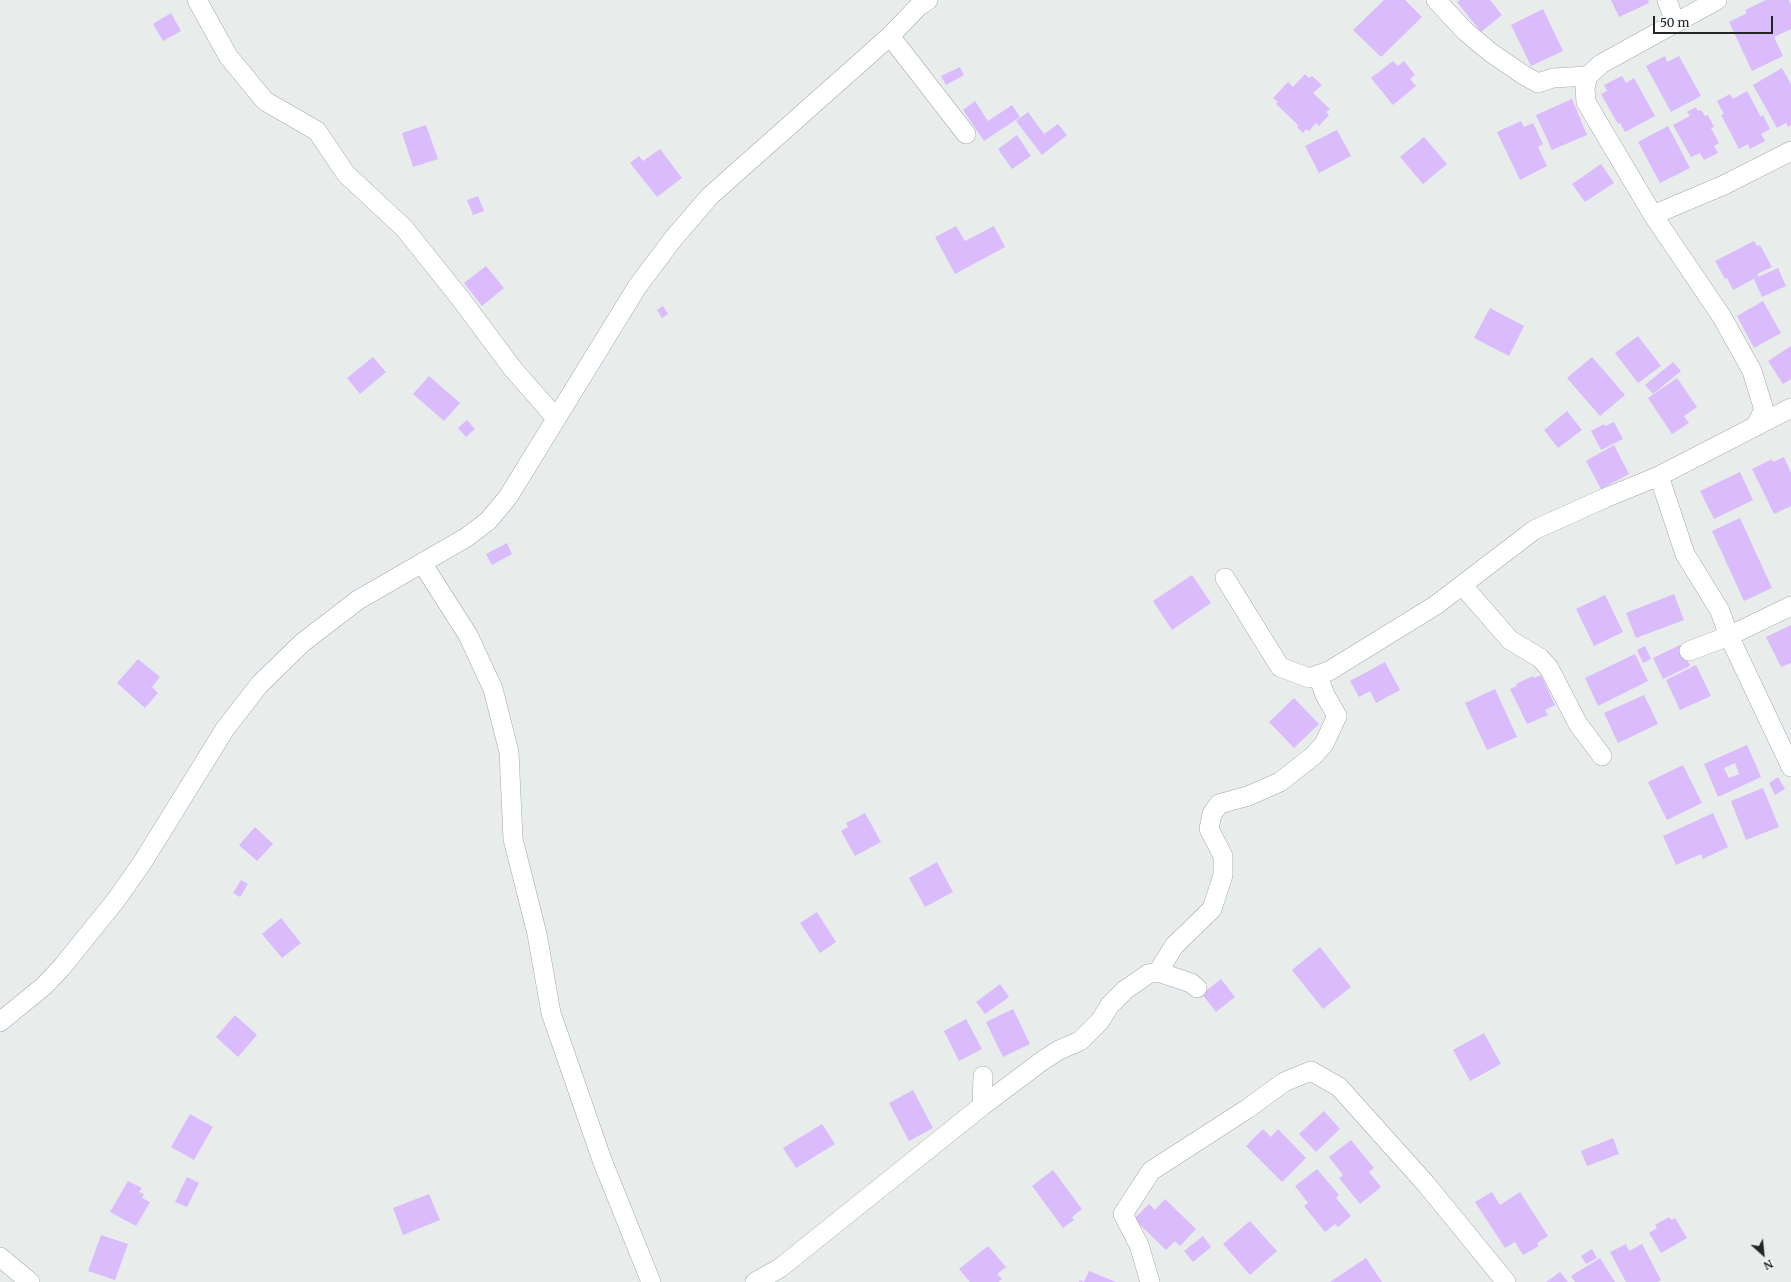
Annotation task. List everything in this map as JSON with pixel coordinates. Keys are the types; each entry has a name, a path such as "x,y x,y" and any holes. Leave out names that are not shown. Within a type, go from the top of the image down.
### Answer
{"street":[{"path":"197,0 228,56 265,101 317,131 346,174 404,228 513,368 556,418"},
{"path":"0,1022 44,986 62,967 116,900 142,863 225,729 259,685 302,643 358,600 467,538 488,521 508,497 636,287 673,239 710,196 890,36 919,6 928,0"},
{"path":"1436,0 1466,32 1490,52 1538,83 1553,78 1588,76"},
{"path":"1667,0 1675,22"},
{"path":"1717,0 1601,64 1588,76 1585,88 1586,102 1654,215 1722,317 1752,371 1764,410 1755,427"},
{"path":"890,36 966,134"},
{"path":"1654,215 1724,185 1791,151"},
{"path":"1764,410 1789,409"},
{"path":"1225,578 1280,667 1309,678 1329,671 1436,606 1534,530 1658,476 1789,409"},
{"path":"1658,476 1685,554 1720,610 1729,636 1791,768"},
{"path":"422,563 468,635 493,689 509,752 513,839 537,934 551,1013 602,1160 651,1282"},
{"path":"1463,586 1510,640 1540,658 1549,668 1578,724 1602,756"},
{"path":"1688,651 1729,636 1791,606"},
{"path":"1158,972 1174,946 1212,908 1223,875 1223,856 1209,829 1212,814 1219,804 1248,796 1280,782 1313,756 1324,744 1337,716 1325,695 1321,684 1320,674"},
{"path":"755,1282 780,1268 982,1106 1042,1060 1059,1050 1080,1041 1100,1021 1110,1005 1125,990 1148,974 1158,972 1191,983 1197,988"},
{"path":"1150,1282 1139,1245 1123,1214 1151,1171 1247,1109 1284,1082 1311,1072 1339,1087 1426,1184 1506,1282"},
{"path":"982,1106 983,1076"},
{"path":"0,1257 30,1282"}],"building":[{"path":"1384,0 1405,0 1422,17 1381,57 1353,30"},
{"path":"1460,0 1490,0 1502,15 1481,32 1457,2"},
{"path":"1611,0 1648,0 1649,3 1619,17"},
{"path":"1766,0 1789,0 1791,4 1791,29 1774,37 1783,56 1752,71 1729,22 1747,13 1745,10"},
{"path":"1543,9 1563,51 1531,66 1511,25"},
{"path":"171,13 181,31 163,41 153,24"},
{"path":"1665,56 1667,62 1679,56 1701,96 1671,112 1646,66"},
{"path":"1393,61 1398,66 1404,61 1415,75 1410,79 1416,86 1393,105 1371,78"},
{"path":"960,67 964,75 946,85 941,76"},
{"path":"1782,68 1791,84 1791,125 1788,127 1786,123 1777,128 1753,85"},
{"path":"1305,74 1309,78 1312,76 1322,85 1313,93 1330,109 1326,112 1329,115 1319,126 1316,123 1309,131 1306,129 1303,133 1297,127 1298,125 1276,104 1278,102 1273,98 1288,82 1293,87"},
{"path":"1622,76 1626,83 1634,78 1655,116 1625,132 1620,123 1618,124 1601,94 1607,91 1604,85"},
{"path":"1747,91 1761,117 1763,115 1770,129 1761,134 1765,141 1750,149 1748,144 1739,149 1721,115 1724,114 1717,101 1730,94 1733,99"},
{"path":"1572,99 1587,135 1552,150 1536,115"},
{"path":"975,101 988,121 1012,105 1020,117 984,141 963,110"},
{"path":"1696,107 1698,111 1701,110 1705,116 1708,115 1714,127 1711,128 1719,143 1714,146 1718,153 1704,160 1700,153 1691,157 1673,125 1690,116 1687,112"},
{"path":"1028,112 1044,134 1058,124 1067,135 1042,155 1016,121"},
{"path":"1521,121 1524,127 1533,123 1543,144 1538,147 1547,166 1520,180 1497,132"},
{"path":"426,125 438,159 413,167 402,133"},
{"path":"1668,126 1690,168 1660,183 1638,142"},
{"path":"1337,130 1351,156 1319,173 1305,146"},
{"path":"1017,135 1031,156 1012,169 998,149"},
{"path":"1424,137 1447,164 1423,184 1400,157"},
{"path":"660,149 682,178 657,197 630,163 639,156 643,161"},
{"path":"1601,164 1614,183 1585,202 1572,184"},
{"path":"478,196 484,211 473,215 467,200"},
{"path":"956,226 965,241 994,226 1005,247 955,274 935,237"},
{"path":"1754,241 1757,246 1760,245 1772,267 1757,274 1759,276 1733,290 1727,278 1725,279 1715,261"},
{"path":"486,266 504,288 482,306 464,283"},
{"path":"1778,268 1786,286 1762,297 1754,279"},
{"path":"1763,301 1781,333 1754,348 1737,316"},
{"path":"663,306 668,314 662,318 657,310"},
{"path":"1490,308 1524,326 1509,356 1474,338"},
{"path":"1638,336 1661,366 1638,383 1615,353"},
{"path":"1791,346 1791,379 1783,384 1768,361"},
{"path":"373,357 386,372 360,394 347,378"},
{"path":"1592,357 1625,395 1600,416 1567,378"},
{"path":"1673,362 1681,371 1653,394 1645,385"},
{"path":"429,376 460,403 444,421 413,394"},
{"path":"1677,378 1697,407 1684,416 1689,423 1672,434 1648,398"},
{"path":"1567,411 1582,430 1558,448 1544,430"},
{"path":"467,420 475,429 466,437 458,428"},
{"path":"1614,422 1623,439 1601,450 1591,431 1604,424 1605,426"},
{"path":"1614,445 1629,474 1601,489 1586,461"},
{"path":"1784,457 1791,473 1791,506 1774,514 1752,469 1772,459 1773,462"},
{"path":"1740,472 1753,500 1714,519 1700,491"},
{"path":"1740,518 1772,588 1744,601 1712,531"},
{"path":"507,543 512,554 492,565 486,554"},
{"path":"1192,575 1211,603 1172,630 1153,601"},
{"path":"1674,594 1684,620 1636,638 1626,613"},
{"path":"1605,595 1623,632 1594,646 1576,609"},
{"path":"1791,625 1791,663 1781,667 1766,637"},
{"path":"1680,645 1690,666 1663,679 1653,658"},
{"path":"1645,646 1651,659 1643,663 1637,650"},
{"path":"1635,654 1648,681 1598,706 1585,678"},
{"path":"138,659 160,677 152,687 158,693 145,708 117,683"},
{"path":"1385,662 1400,690 1376,703 1370,691 1359,697 1350,681"},
{"path":"1696,665 1711,696 1680,710 1666,680"},
{"path":"1541,675 1555,705 1545,710 1548,715 1527,724 1510,689 1517,686 1516,684 1533,676 1534,678"},
{"path":"1495,689 1517,737 1487,750 1465,703"},
{"path":"1644,695 1658,724 1618,743 1604,713"},
{"path":"1294,698 1319,724 1294,748 1269,722"},
{"path":"1747,745 1761,777 1718,797 1704,764","holes":["1735,763 1739,774 1729,778 1724,768"]},
{"path":"1683,765 1702,803 1667,820 1648,782"},
{"path":"1778,777 1785,789 1775,795 1769,783"},
{"path":"1763,788 1779,827 1746,840 1731,801"},
{"path":"865,813 881,842 855,856 841,831 848,827 846,823"},
{"path":"1713,813 1728,847 1703,859 1701,854 1676,865 1663,836"},
{"path":"255,827 273,844 257,861 239,845"},
{"path":"937,862 953,892 925,907 909,878"},
{"path":"241,880 248,884 240,897 233,893"},
{"path":"817,912 836,942 820,953 800,923"},
{"path":"281,918 301,943 282,958 262,934"},
{"path":"1320,947 1351,987 1323,1009 1292,970"},
{"path":"1221,979 1235,997 1216,1012 1202,994"},
{"path":"1000,984 1009,997 985,1014 976,1002"},
{"path":"1013,1009 1030,1044 1003,1057 986,1022"},
{"path":"235,1015 257,1035 238,1057 216,1037"},
{"path":"966,1019 982,1049 959,1061 944,1031"},
{"path":"1484,1033 1501,1064 1470,1081 1453,1050"},
{"path":"913,1090 933,1128 909,1141 889,1103"},
{"path":"1324,1111 1340,1129 1316,1152 1299,1134"},
{"path":"190,1114 213,1127 194,1160 171,1147"},
{"path":"822,1124 835,1144 796,1168 783,1148"},
{"path":"1263,1129 1271,1137 1278,1129 1306,1158 1282,1182 1246,1146"},
{"path":"1613,1138 1619,1154 1587,1166 1581,1151"},
{"path":"1351,1140 1374,1168 1369,1172 1381,1187 1360,1204 1339,1178 1343,1175 1329,1157"},
{"path":"1317,1169 1339,1195 1336,1198 1351,1216 1338,1227 1335,1224 1325,1232 1304,1206 1308,1203 1295,1186"},
{"path":"1053,1170 1082,1209 1072,1217 1074,1220 1063,1228 1032,1186"},
{"path":"187,1177 199,1183 187,1207 175,1202"},
{"path":"128,1181 142,1188 139,1192 144,1194 142,1198 150,1202 136,1226 110,1212"},
{"path":"1492,1192 1500,1205 1520,1192 1548,1236 1537,1243 1539,1246 1523,1255 1515,1242 1505,1248 1475,1202"},
{"path":"429,1194 440,1220 403,1235 393,1208"},
{"path":"1165,1199 1196,1229 1180,1246 1175,1241 1166,1250 1134,1219 1149,1204 1155,1210"},
{"path":"1669,1217 1672,1220 1675,1218 1687,1238 1661,1253 1649,1233 1657,1228 1655,1225"},
{"path":"1250,1221 1277,1251 1250,1275 1223,1244"},
{"path":"101,1235 128,1244 115,1280 88,1271"},
{"path":"1203,1236 1211,1247 1193,1262 1184,1251"},
{"path":"1626,1244 1629,1251 1642,1244 1661,1280 1657,1282 1626,1282 1610,1252"},
{"path":"988,1246 1006,1267 997,1274 1002,1279 998,1282 970,1282 959,1269"},
{"path":"1592,1249 1597,1258 1586,1264 1581,1256"},
{"path":"1366,1258 1382,1282 1330,1282"},
{"path":"1600,1258 1615,1282 1575,1282 1571,1276"},
{"path":"1089,1271 1116,1282 1084,1282"},
{"path":"1560,1272 1568,1282 1546,1282"}]}
